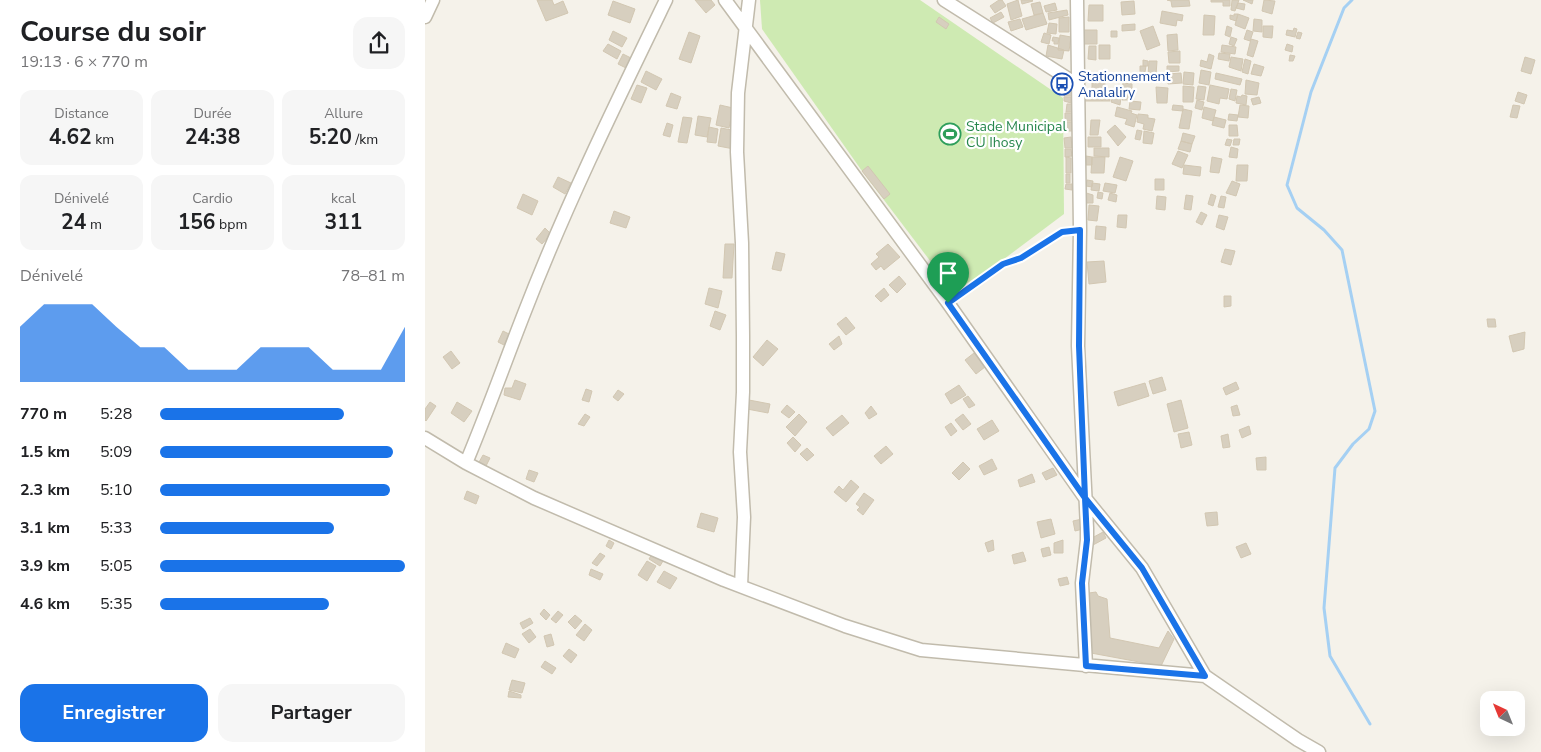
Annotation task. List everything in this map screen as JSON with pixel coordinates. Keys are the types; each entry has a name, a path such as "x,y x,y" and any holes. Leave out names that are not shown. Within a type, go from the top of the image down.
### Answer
{"street":[{"path":"425,17 433,0"},
{"path":"466,463 525,311 589,157 665,0"},
{"path":"725,0 948,303 1085,498 1142,568 1205,676 1298,740 1319,752"},
{"path":"741,586 744,517 740,452 743,392 743,243 737,152 737,113 749,0"},
{"path":"944,0 1077,85"},
{"path":"1077,0 1080,230 1079,346 1087,540 1082,583 1086,666"},
{"path":"425,438 466,463 534,498 741,586 845,626 921,650 1205,676"}],"path":[{"path":"948,303 1003,264 1021,258 1062,232 1080,230"}],"green space":[{"name":"Stade Municipal CU Ihosy","path":"760,0 920,0 1063,98 1064,214 956,295 862,171 762,29"}],"building":[{"path":"537,0 552,0 554,5 563,1 568,13 546,21"},
{"path":"695,0 711,0 715,5 706,13"},
{"path":"1002,0 1006,6 995,13 990,6"},
{"path":"1018,0 1022,16 1011,20 1007,4"},
{"path":"1021,0 1032,0 1033,1 1022,4"},
{"path":"1167,0 1189,0 1190,6 1172,7 1171,1"},
{"path":"1211,0 1230,0 1230,6 1223,6 1223,2 1211,2"},
{"path":"1232,0 1239,0 1235,11 1231,10"},
{"path":"1243,0 1253,0 1252,4"},
{"path":"1264,0 1275,1 1272,14 1262,11"},
{"path":"613,1 635,9 630,23 608,15"},
{"path":"1134,1 1135,14 1122,15 1121,2"},
{"path":"1040,2 1043,13 1034,15 1031,4"},
{"path":"1055,3 1057,10 1046,12 1044,6"},
{"path":"1238,3 1245,4 1244,10 1236,8"},
{"path":"1089,5 1103,5 1103,21 1088,21"},
{"path":"1067,10 1068,15 1049,20 1048,13"},
{"path":"1162,11 1183,15 1182,21 1177,20 1176,26 1160,23"},
{"path":"1001,12 1004,17 993,23 990,18"},
{"path":"1043,13 1047,24 1026,30 1022,19"},
{"path":"1234,14 1238,14 1236,21 1230,19 1230,15 1234,16"},
{"path":"1238,14 1249,18 1245,29 1235,25"},
{"path":"1204,15 1215,16 1214,35 1203,35"},
{"path":"939,17 949,24 946,29 936,22"},
{"path":"1069,17 1069,32 1059,32 1059,18"},
{"path":"1020,19 1023,27 1011,31 1008,22"},
{"path":"1254,19 1262,20 1262,32 1253,31"},
{"path":"1049,23 1057,24 1056,34 1047,33"},
{"path":"1135,24 1135,30 1122,31 1122,25"},
{"path":"1153,26 1160,45 1147,50 1140,31"},
{"path":"1227,26 1232,28 1230,37 1225,35"},
{"path":"1263,26 1273,26 1272,38 1263,37"},
{"path":"1294,28 1297,29 1295,37 1286,35 1287,30 1293,31"},
{"path":"1084,30 1097,30 1097,44 1084,44"},
{"path":"1247,30 1253,32 1250,41 1244,39"},
{"path":"613,31 627,38 622,47 609,40"},
{"path":"1111,31 1117,31 1117,37 1111,37"},
{"path":"689,32 700,36 691,63 679,59"},
{"path":"1298,32 1302,33 1300,39 1296,38"},
{"path":"1044,33 1051,35 1049,44 1041,42"},
{"path":"1177,34 1178,50 1168,51 1167,35"},
{"path":"1060,35 1071,37 1069,51 1058,50"},
{"path":"1053,37 1059,38 1058,44 1054,44 1054,41 1052,41"},
{"path":"1231,37 1237,39 1234,46 1229,44"},
{"path":"1251,39 1258,41 1253,57 1247,55"},
{"path":"608,44 621,51 617,59 603,51"},
{"path":"1287,44 1293,46 1292,52 1285,50"},
{"path":"1048,45 1064,50 1062,59 1046,56"},
{"path":"1099,45 1110,45 1110,59 1099,59"},
{"path":"1222,45 1236,47 1235,54 1221,52"},
{"path":"1089,46 1096,46 1096,60 1088,59"},
{"path":"1180,51 1180,63 1169,63 1168,52"},
{"path":"1219,53 1230,54 1229,61 1218,59"},
{"path":"623,54 633,59 628,69 618,64"},
{"path":"1209,54 1214,56 1211,69 1200,66 1201,60 1207,62"},
{"path":"1290,55 1295,56 1293,61 1289,61"},
{"path":"1231,57 1243,59 1241,71 1229,67"},
{"path":"1525,57 1535,60 1531,74 1521,71"},
{"path":"1245,59 1251,61 1248,74 1242,72"},
{"path":"1143,60 1148,61 1148,66 1143,66"},
{"path":"1149,61 1157,61 1156,75 1148,75"},
{"path":"1254,64 1264,67 1261,76 1251,74"},
{"path":"1140,66 1146,66 1145,72 1140,72"},
{"path":"1167,66 1179,66 1179,71 1167,72"},
{"path":"1201,70 1211,72 1209,85 1199,83"},
{"path":"646,71 662,79 656,90 641,82"},
{"path":"1184,72 1194,73 1193,85 1183,84"},
{"path":"1083,73 1092,73 1091,79 1083,79"},
{"path":"1158,73 1164,73 1164,82 1158,82"},
{"path":"1181,73 1182,83 1168,84 1168,74"},
{"path":"1216,73 1242,79 1240,85 1215,79"},
{"path":"1092,74 1105,74 1105,89 1092,90"},
{"path":"1246,80 1259,83 1257,95 1245,94"},
{"path":"1057,82 1064,87 1060,93 1053,88"},
{"path":"1123,83 1132,84 1132,100 1122,100"},
{"path":"637,85 647,88 641,103 631,99"},
{"path":"1210,85 1229,89 1227,99 1220,98 1219,104 1207,101"},
{"path":"1183,86 1194,87 1193,102 1183,102"},
{"path":"1198,86 1206,87 1204,100 1196,99"},
{"path":"1064,87 1072,87 1072,96 1064,96"},
{"path":"1156,87 1168,88 1167,103 1157,103"},
{"path":"1231,89 1237,90 1235,101 1229,99"},
{"path":"1083,91 1102,91 1102,101 1083,101"},
{"path":"1518,92 1527,95 1524,104 1515,101"},
{"path":"671,93 681,97 677,109 666,106"},
{"path":"1242,95 1247,96 1246,105 1236,103 1237,96 1241,97"},
{"path":"1102,96 1110,96 1110,101 1102,101"},
{"path":"1113,96 1121,98 1120,105 1111,102"},
{"path":"1064,97 1071,97 1071,103 1064,101"},
{"path":"1259,97 1261,103 1253,105 1251,99"},
{"path":"1197,100 1204,102 1202,110 1195,108"},
{"path":"1130,101 1141,102 1140,110 1129,109"},
{"path":"1067,104 1072,104 1072,112 1066,112"},
{"path":"720,105 733,108 729,128 716,125"},
{"path":"1173,105 1183,106 1183,111 1172,110"},
{"path":"1240,105 1249,106 1248,118 1238,117"},
{"path":"1513,105 1520,106 1517,118 1510,117"},
{"path":"1117,107 1132,111 1131,113 1137,115 1134,127 1125,124 1127,119 1115,116"},
{"path":"1204,107 1216,110 1213,121 1202,118"},
{"path":"1183,109 1192,111 1189,129 1179,128"},
{"path":"1065,113 1072,113 1072,121 1065,121"},
{"path":"1138,114 1148,115 1148,118 1155,119 1152,131 1143,129 1144,124 1137,122"},
{"path":"1229,114 1238,115 1237,121 1228,120"},
{"path":"698,116 711,118 707,137 695,135"},
{"path":"683,117 692,118 687,143 678,142"},
{"path":"1214,117 1226,120 1224,128 1212,125"},
{"path":"1091,120 1100,120 1098,135 1090,135"},
{"path":"1065,122 1072,122 1072,131 1065,131"},
{"path":"667,123 673,125 670,137 663,135"},
{"path":"1115,125 1126,137 1118,146 1107,132"},
{"path":"1229,125 1237,125 1238,136 1229,136"},
{"path":"709,127 718,129 716,143 707,142"},
{"path":"721,128 737,131 734,149 718,146"},
{"path":"1137,130 1142,131 1140,140 1135,139"},
{"path":"1144,131 1154,133 1152,144 1143,143"},
{"path":"1183,133 1195,136 1192,144 1181,141"},
{"path":"1071,137 1072,148 1065,148 1064,138"},
{"path":"1088,137 1101,137 1101,147 1088,147"},
{"path":"1227,139 1232,140 1230,146 1225,145"},
{"path":"1234,139 1240,139 1239,145 1233,145"},
{"path":"1181,141 1192,144 1190,152 1178,149"},
{"path":"1231,147 1238,149 1237,158 1229,157"},
{"path":"1094,148 1109,148 1109,157 1094,156"},
{"path":"1065,149 1071,149 1072,156 1065,157"},
{"path":"1178,151 1188,155 1182,168 1172,164"},
{"path":"1086,156 1092,157 1092,165 1086,165"},
{"path":"1066,157 1071,158 1071,173 1066,173"},
{"path":"1092,157 1105,157 1104,173 1091,173"},
{"path":"1120,157 1133,161 1126,181 1113,177"},
{"path":"1212,157 1222,159 1219,173 1210,172"},
{"path":"1184,165 1201,167 1200,176 1183,174"},
{"path":"1237,165 1248,165 1247,181 1236,181"},
{"path":"868,166 890,194 884,199 862,171"},
{"path":"1066,174 1070,174 1070,183 1066,183"},
{"path":"558,177 571,183 565,194 553,187"},
{"path":"1155,179 1164,179 1164,190 1155,190"},
{"path":"1087,180 1093,181 1092,187 1086,186"},
{"path":"1232,181 1240,184 1236,196 1226,193"},
{"path":"1092,183 1100,184 1099,191 1091,190"},
{"path":"1105,183 1117,185 1115,193 1103,191"},
{"path":"1066,184 1072,184 1072,190 1065,189"},
{"path":"1083,192 1093,195 1093,203 1084,203"},
{"path":"1098,192 1103,193 1102,199 1097,198"},
{"path":"1110,193 1117,195 1116,202 1108,200"},
{"path":"523,194 538,201 532,215 517,208"},
{"path":"1211,194 1216,196 1213,206 1208,204"},
{"path":"1186,195 1193,196 1191,210 1184,209"},
{"path":"1157,196 1166,197 1165,210 1156,209"},
{"path":"1221,196 1226,197 1224,208 1218,207"},
{"path":"1089,205 1099,206 1097,221 1088,220"},
{"path":"614,211 630,217 626,228 610,223"},
{"path":"1201,212 1207,215 1202,225 1196,222"},
{"path":"1118,215 1127,215 1126,228 1117,227"},
{"path":"1219,215 1228,217 1224,230 1216,227"},
{"path":"1096,226 1106,227 1105,240 1095,239"},
{"path":"545,228 551,234 542,244 536,239"},
{"path":"725,244 734,244 732,278 723,278"},
{"path":"888,244 900,257 884,270 881,266 876,270 871,264 879,257 876,254"},
{"path":"1225,249 1235,251 1231,265 1221,262"},
{"path":"776,252 785,254 781,271 772,269"},
{"path":"1104,261 1106,282 1089,284 1087,262"},
{"path":"899,276 906,284 897,293 889,285"},
{"path":"709,288 722,291 718,308 705,304"},
{"path":"884,288 889,295 881,302 875,296"},
{"path":"1224,296 1231,296 1231,306 1224,307"},
{"path":"715,311 726,315 720,330 710,326"},
{"path":"846,317 855,328 846,335 837,324"},
{"path":"1487,319 1495,319 1496,327 1488,327"},
{"path":"503,331 509,334 504,345 498,342"},
{"path":"1525,332 1524,349 1513,352 1509,336"},
{"path":"839,336 842,344 834,350 829,344"},
{"path":"767,340 778,349 763,366 753,357"},
{"path":"451,351 460,363 452,369 443,357"},
{"path":"974,353 985,367 976,374 965,360"},
{"path":"1162,377 1166,390 1153,394 1149,381"},
{"path":"515,380 526,384 520,400 504,395 505,388 512,388"},
{"path":"1236,382 1239,389 1226,395 1223,388"},
{"path":"1145,383 1149,396 1118,406 1114,392"},
{"path":"959,385 966,395 951,404 945,394"},
{"path":"586,389 592,391 589,402 582,400"},
{"path":"618,390 624,394 618,401 613,397"},
{"path":"968,396 975,405 969,408 963,399"},
{"path":"749,400 770,404 768,413 747,409"},
{"path":"1181,400 1188,428 1174,432 1167,404"},
{"path":"430,402 436,406 426,421 425,409"},
{"path":"457,402 472,411 464,422 451,413"},
{"path":"787,405 795,412 789,418 781,412"},
{"path":"1237,405 1240,415 1233,416 1231,407"},
{"path":"871,406 877,414 869,419 865,413"},
{"path":"585,414 590,417 584,426 578,424"},
{"path":"799,414 807,422 795,436 786,427"},
{"path":"963,414 971,424 963,430 955,420"},
{"path":"842,415 849,423 833,436 826,428"},
{"path":"992,420 999,431 984,440 977,429"},
{"path":"951,423 957,431 951,436 945,427"},
{"path":"1249,426 1251,434 1242,438 1239,430"},
{"path":"1189,432 1192,445 1181,448 1178,434"},
{"path":"1228,434 1230,447 1223,448 1221,436"},
{"path":"793,437 801,445 795,452 787,443"},
{"path":"886,446 893,454 881,464 874,456"},
{"path":"807,448 814,455 807,461 800,454"},
{"path":"483,455 490,458 485,468 478,464"},
{"path":"1266,457 1266,470 1257,470 1256,458"},
{"path":"992,459 997,469 984,475 979,466"},
{"path":"963,462 970,469 959,480 952,473"},
{"path":"1053,468 1057,475 1046,480 1042,473"},
{"path":"529,470 538,473 534,482 526,479"},
{"path":"1032,474 1035,482 1020,487 1018,480"},
{"path":"851,480 859,487 846,502 834,492 839,486 843,490"},
{"path":"467,491 479,496 476,504 464,499"},
{"path":"864,493 874,500 863,515 857,510 860,507 856,504"},
{"path":"1217,512 1218,525 1207,526 1205,513"},
{"path":"701,513 718,518 714,532 697,527"},
{"path":"1051,519 1055,534 1041,538 1037,522"},
{"path":"1082,519 1083,529 1075,531 1073,521"},
{"path":"1103,532 1106,538 1093,545 1092,538"},
{"path":"609,540 614,543 611,549 606,546"},
{"path":"993,540 994,550 988,552 985,543"},
{"path":"1063,540 1063,553 1054,553 1054,543"},
{"path":"1246,543 1251,554 1241,558 1236,547"},
{"path":"1049,547 1051,555 1043,557 1041,549"},
{"path":"1023,552 1026,561 1014,564 1012,555"},
{"path":"600,553 605,556 597,566 592,563"},
{"path":"652,554 663,561 660,566 649,559"},
{"path":"647,561 656,566 647,581 638,575"},
{"path":"591,569 603,574 600,580 589,575"},
{"path":"664,571 677,578 670,589 657,582"},
{"path":"1067,577 1069,584 1060,586 1058,579"},
{"path":"1096,592 1098,596 1107,599 1110,638 1159,648 1168,631 1174,639 1161,666 1091,653 1089,593"},
{"path":"544,609 550,615 546,620 540,614"},
{"path":"558,611 563,615 556,623 551,619"},
{"path":"575,615 582,621 575,629 568,622"},
{"path":"530,618 533,623 523,629 520,623"},
{"path":"585,624 592,630 584,641 576,635"},
{"path":"530,629 536,637 529,643 522,634"},
{"path":"551,634 554,645 547,647 544,636"},
{"path":"506,643 519,649 515,658 502,653"},
{"path":"569,649 577,655 571,663 563,656"},
{"path":"545,661 556,668 552,674 541,667"},
{"path":"512,680 525,683 522,693 509,690"},
{"path":"509,691 521,695 521,698 508,697"}],"waterway":[{"path":"1352,0 1344,8 1311,92 1287,185 1297,208 1324,230 1342,250 1375,411 1369,429 1353,444 1335,468 1324,608 1330,656 1370,724"}],"place":[{"name":"Stationnement Analaliry","path":"1062,84"},
{"name":"Stade Municipal CU Ihosy","path":"950,134"}],"route":[{"path":"948,303 1003,264 1021,258 1062,232 1080,230 1079,346 1085,498 1142,568 1205,676 1086,666 1082,583 1087,540 1085,498 948,303"}]}
